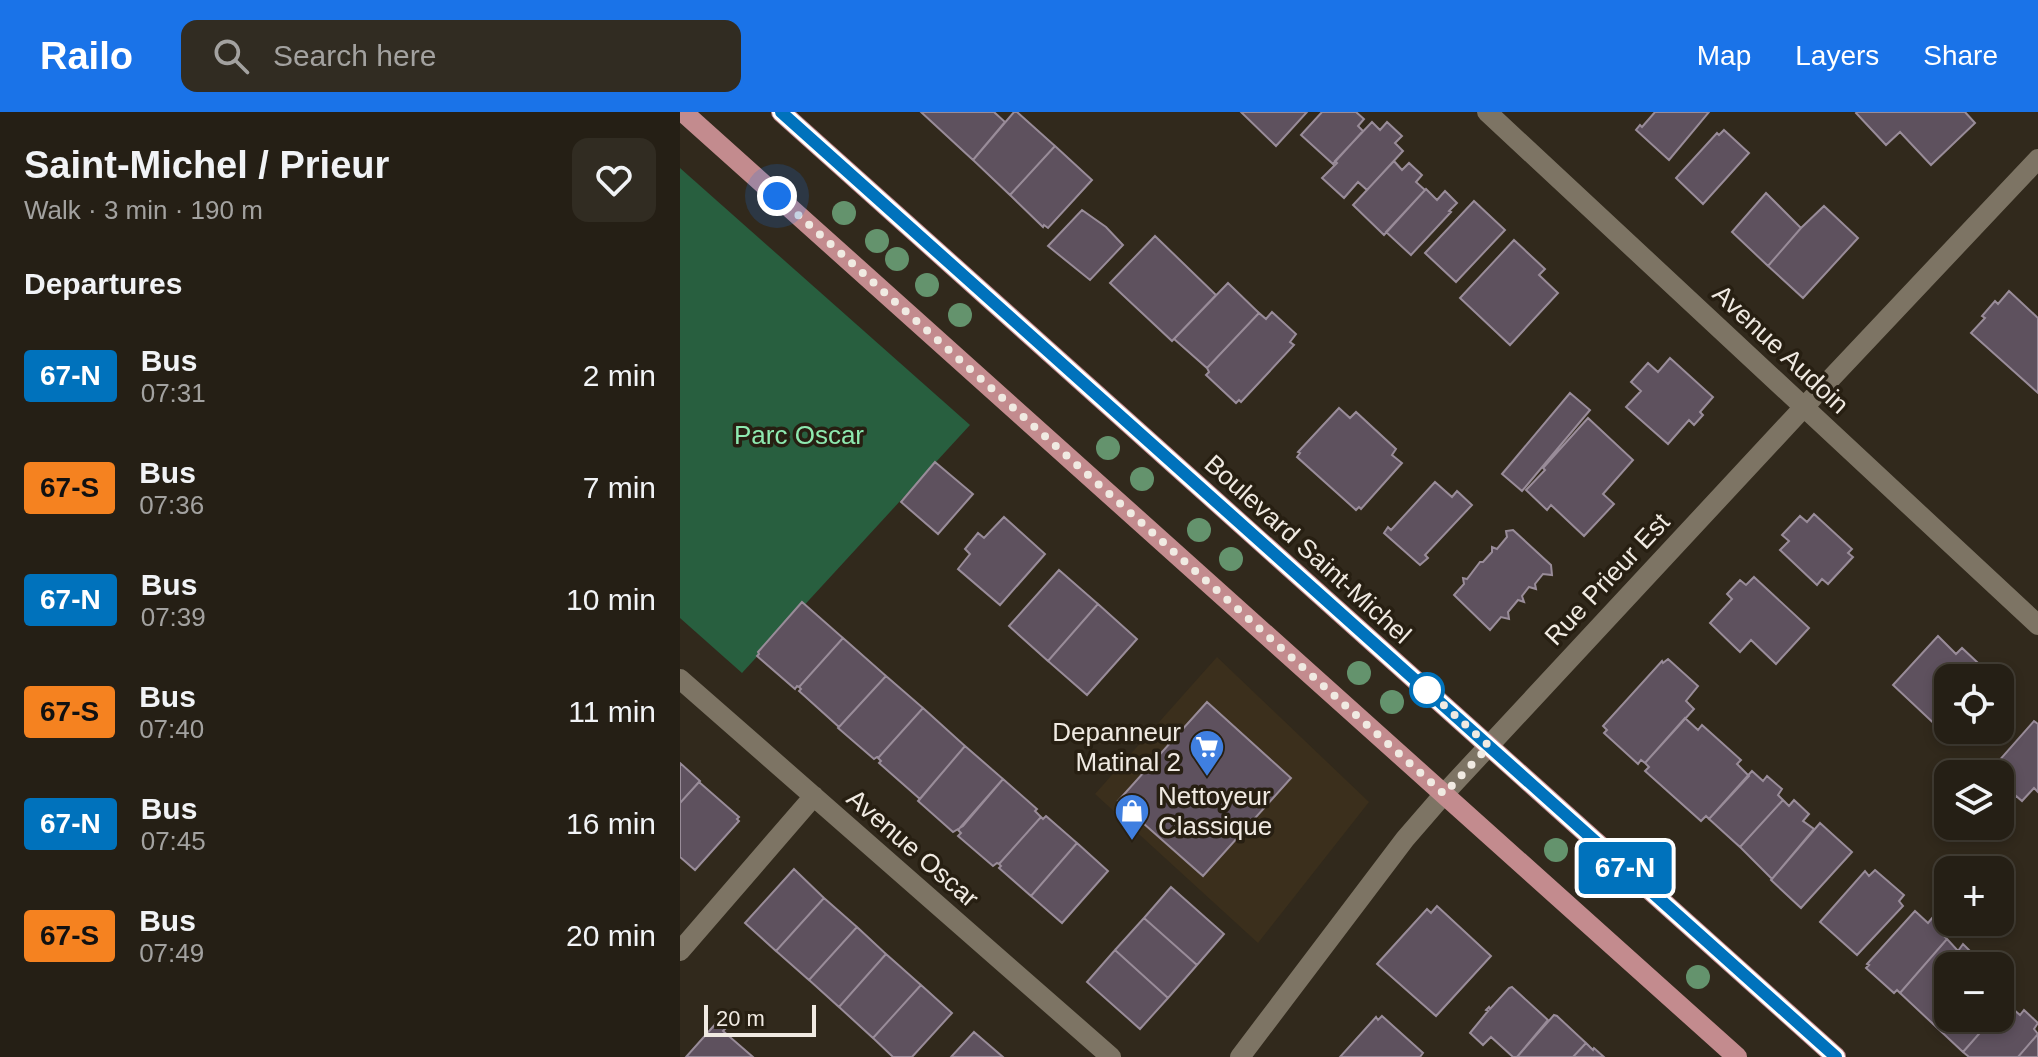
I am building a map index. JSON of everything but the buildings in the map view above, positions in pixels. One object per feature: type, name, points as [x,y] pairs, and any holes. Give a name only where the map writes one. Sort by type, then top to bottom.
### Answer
[{"type":"main road","points":[[683,112],[1737,1057]]},
{"type":"main road","name":"Boulevard Saint-Michel","points":[[781,112],[1836,1057]]},
{"type":"street","name":"Avenue Audoin","points":[[1487,112],[2038,625]]},
{"type":"street","name":"Rue Prieur Est","points":[[1240,1057],[1405,839],[1444,794],[2038,159]]},
{"type":"street","name":"Avenue Oscar","points":[[680,679],[1111,1057]]},
{"type":"street","points":[[680,951],[814,796]]},
{"type":"shaded area","points":[[1217,657],[1369,802],[1258,943],[1095,794]]},
{"type":"green space","name":"Parc Oscar","points":[[680,168],[970,425],[742,673],[680,618]]},
{"type":"bus line","name":"67-N","points":[[781,112],[1836,1057]]},
{"type":"place","name":"Depanneur Matinal 2","points":[[1207,778]]},
{"type":"place","name":"Nettoyeur Classique","points":[[1132,842]]},
{"type":"route","points":[[777,196],[1444,794],[1489,746],[1427,690]]}]
